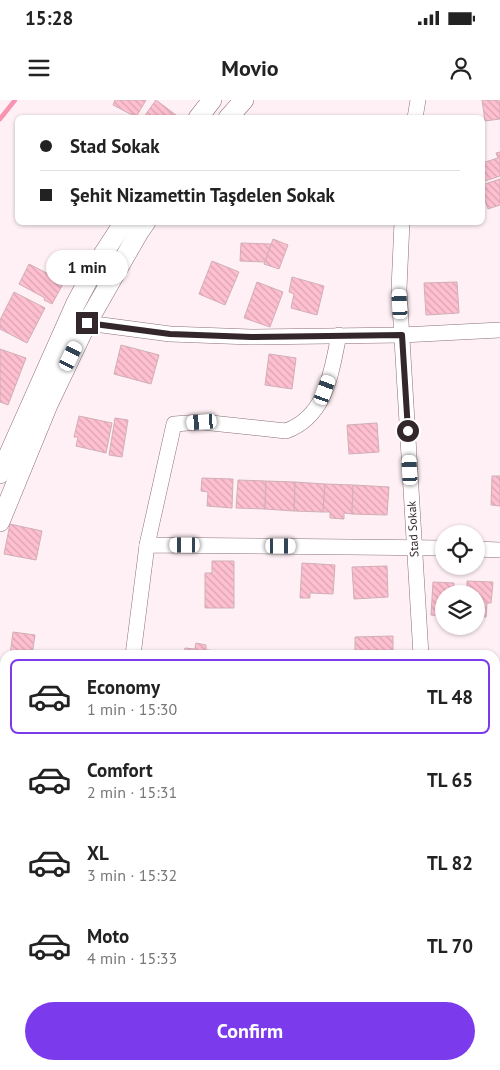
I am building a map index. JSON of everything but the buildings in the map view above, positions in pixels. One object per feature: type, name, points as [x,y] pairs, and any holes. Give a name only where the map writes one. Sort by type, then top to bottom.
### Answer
[{"type":"main road","points":[[200,115],[212,100]]},
{"type":"main road","points":[[231,115],[244,100]]},
{"type":"main road","points":[[0,474],[75,305],[96,265],[122,225]]},
{"type":"main road","points":[[0,522],[48,405],[87,323],[144,225]]},
{"type":"street","points":[[416,115],[418,100]]},
{"type":"street","name":"Stad Sokak","points":[[402,225],[399,289],[421,650]]},
{"type":"street","points":[[87,323],[170,334],[251,337],[402,335],[500,330]]},
{"type":"street","points":[[134,650],[147,545],[174,424],[202,422],[286,431],[297,427],[317,410],[331,376],[339,335]]},
{"type":"street","points":[[147,545],[435,548]]},
{"type":"street","points":[[485,549],[500,550]]},
{"type":"waterway","points":[[0,119],[15,100]]},
{"type":"route","points":[[87,323],[170,334],[251,337],[402,335],[408,431]]}]
